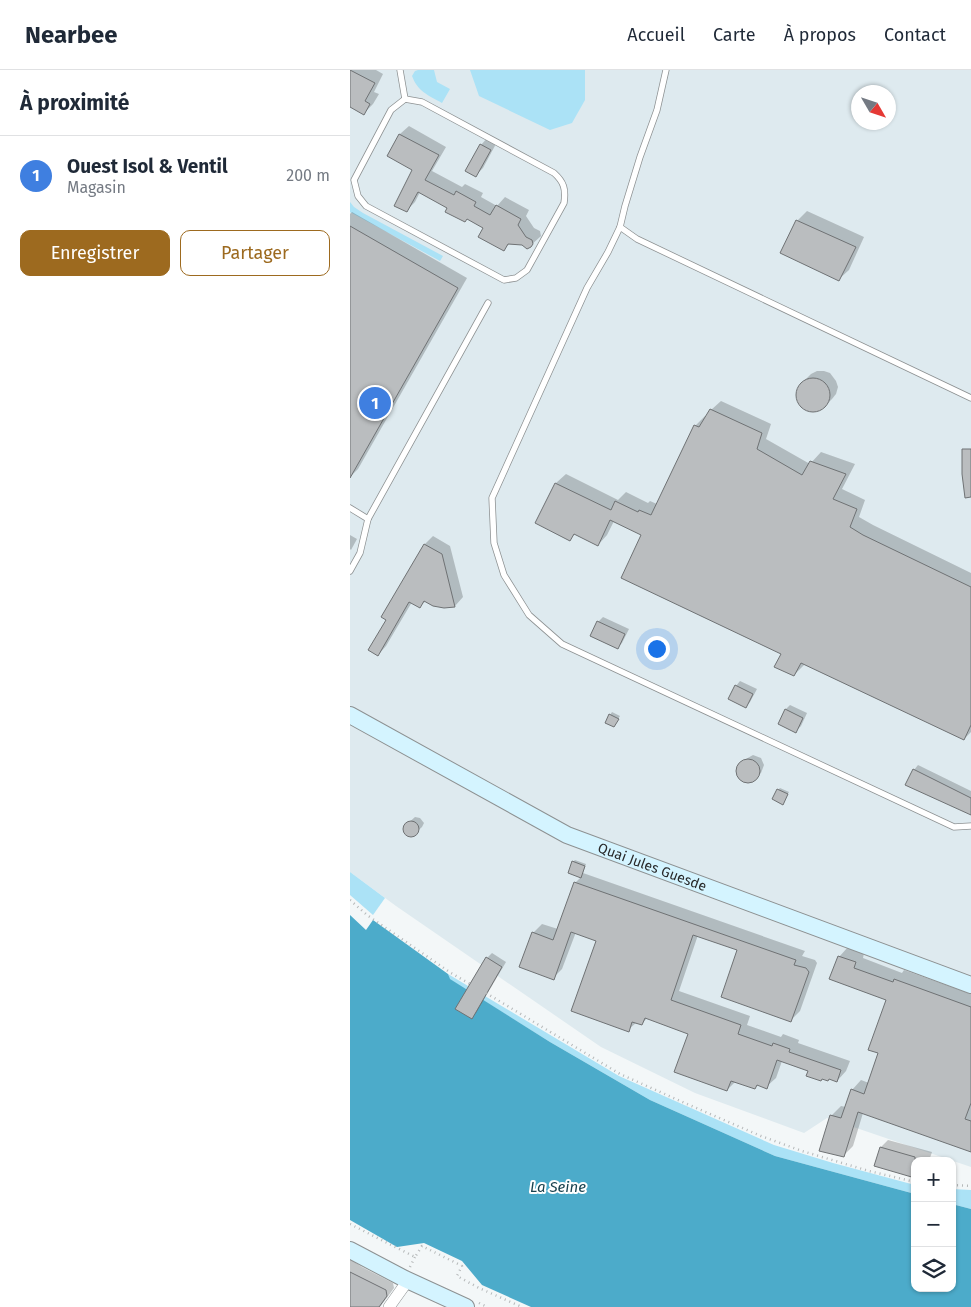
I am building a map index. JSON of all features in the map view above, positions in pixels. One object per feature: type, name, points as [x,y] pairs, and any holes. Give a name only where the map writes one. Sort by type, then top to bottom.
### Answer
[{"type":"main road","name":"Quai Jules Guesde","points":[[350,715],[567,835],[971,985]]},
{"type":"main road","points":[[350,1250],[405,1279],[466,1307]]},
{"type":"main road","points":[[350,1260],[448,1307]]},
{"type":"street","points":[[389,1307],[404,1286]]},
{"type":"lane","points":[[400,70],[405,99]]},
{"type":"lane","points":[[666,70],[657,110],[620,226],[608,252],[587,288],[492,498],[494,543],[504,575],[529,615],[562,644],[954,827],[971,826]]},
{"type":"lane","points":[[405,99],[422,102],[560,178],[564,186],[564,203],[527,270],[516,278],[504,280],[366,206],[358,196],[354,180],[391,110],[405,99]]},
{"type":"lane","points":[[620,226],[637,239],[971,398]]},
{"type":"lane","points":[[350,571],[360,553],[368,519],[488,303]]},
{"type":"lane","points":[[350,508],[368,519]]},
{"type":"path","points":[[350,900],[436,963],[470,984]]},
{"type":"path","points":[[486,993],[620,1074],[728,1122],[811,1154],[911,1181]]},
{"type":"path","points":[[956,1185],[971,1186]]},
{"type":"path","points":[[350,1224],[415,1257]]},
{"type":"path","points":[[409,1270],[422,1246],[462,1266],[457,1276],[522,1307]]},
{"type":"shaded area","points":[[350,70],[971,70],[971,1167],[956,1162],[956,1157],[942,1157],[827,1118],[804,1133],[695,1093],[601,1047],[396,906],[350,872]]},
{"type":"shaded area","points":[[418,70],[434,70],[437,82],[450,89],[442,103],[424,93],[417,86],[412,76]]},
{"type":"shaded area","points":[[470,70],[585,70],[585,100],[572,123],[550,130],[479,96]]},
{"type":"shaded area","points":[[350,202],[363,213],[443,256],[440,261],[350,212]]},
{"type":"shaded area","points":[[350,872],[385,898],[373,915],[350,895]]},
{"type":"shaded area","points":[[448,974],[619,1076],[774,1145],[911,1184],[911,1193],[775,1156],[650,1100],[550,1042],[449,979]]},
{"type":"shaded area","points":[[956,1189],[971,1190],[971,1209],[956,1205]]},
{"type":"water","name":"La Seine","points":[[350,915],[366,930],[373,920],[448,974],[450,979],[550,1042],[650,1100],[775,1156],[911,1193],[911,1292],[956,1292],[956,1205],[971,1209],[971,1307],[531,1307],[482,1285],[462,1261],[424,1243],[397,1247],[350,1220]]},
{"type":"building","points":[[350,70],[375,83],[365,101],[370,104],[364,115],[350,107]]},
{"type":"building","points":[[399,134],[439,155],[425,180],[454,195],[456,191],[476,202],[474,206],[490,215],[496,205],[521,219],[518,225],[526,237],[532,240],[533,244],[531,247],[527,249],[522,245],[508,244],[504,251],[478,237],[483,228],[467,219],[465,222],[445,212],[447,208],[418,192],[407,212],[394,206],[412,170],[387,156]]},
{"type":"building","points":[[480,144],[491,150],[476,177],[465,171]]},
{"type":"building","points":[[796,220],[856,247],[839,281],[780,253]]},
{"type":"building","points":[[350,226],[458,288],[350,478]]},
{"type":"building","points":[[813,378],[820,379],[825,383],[829,388],[829,402],[825,407],[820,411],[813,412],[806,411],[801,407],[797,402],[796,395],[797,388],[801,383],[806,379]]},
{"type":"building","points":[[710,409],[762,433],[757,449],[802,475],[810,461],[846,474],[833,499],[857,509],[850,527],[971,587],[971,725],[964,740],[801,663],[794,676],[774,667],[781,654],[621,578],[641,535],[610,520],[598,546],[574,534],[570,541],[535,523],[555,483],[611,510],[615,501],[638,512],[639,510],[651,515],[694,425],[699,427]]},
{"type":"building","points":[[962,449],[971,449],[971,497],[965,498],[962,474]]},
{"type":"building","points":[[424,544],[442,554],[455,607],[433,606],[424,601],[420,608],[409,602],[378,656],[368,650],[386,620],[381,617]]},
{"type":"building","points":[[597,621],[625,634],[618,649],[590,636]]},
{"type":"building","points":[[735,685],[753,694],[746,708],[728,699]]},
{"type":"building","points":[[785,709],[803,718],[796,733],[778,724]]},
{"type":"building","points":[[609,714],[619,719],[614,727],[605,723]]},
{"type":"building","points":[[748,759],[756,763],[760,771],[756,779],[748,783],[740,779],[736,771],[740,763]]},
{"type":"building","points":[[913,769],[971,798],[971,815],[905,785]]},
{"type":"building","points":[[777,789],[788,794],[783,805],[772,799]]},
{"type":"building","points":[[411,821],[417,823],[419,829],[417,835],[411,837],[405,835],[403,829],[405,823]]},
{"type":"building","points":[[572,861],[585,866],[581,878],[568,873]]},
{"type":"building","points":[[574,882],[796,960],[794,965],[806,968],[809,972],[791,1022],[721,997],[737,950],[693,935],[671,1000],[741,1025],[738,1034],[772,1046],[773,1043],[790,1049],[789,1052],[841,1070],[837,1082],[829,1079],[828,1081],[822,1079],[821,1081],[806,1076],[808,1071],[777,1060],[767,1089],[757,1085],[755,1089],[731,1081],[727,1091],[674,1072],[688,1034],[645,1018],[642,1025],[632,1022],[629,1032],[571,1011],[596,941],[571,932],[554,980],[519,967],[532,932],[553,940]]},
{"type":"building","points":[[838,956],[856,962],[854,968],[893,982],[894,979],[971,1007],[971,1103],[965,1119],[971,1121],[971,1152],[858,1112],[844,1157],[819,1151],[830,1115],[841,1118],[851,1089],[864,1094],[878,1053],[868,1050],[886,1000],[829,979]]},
{"type":"building","points":[[486,957],[502,967],[472,1019],[455,1009]]},
{"type":"building","points":[[880,1147],[915,1157],[911,1157],[911,1177],[874,1166]]},
{"type":"building","points":[[350,1272],[386,1290],[387,1296],[379,1307],[350,1307]]},
{"type":"place","name":"Ouest Isol & Ventil","points":[[375,403]]}]
